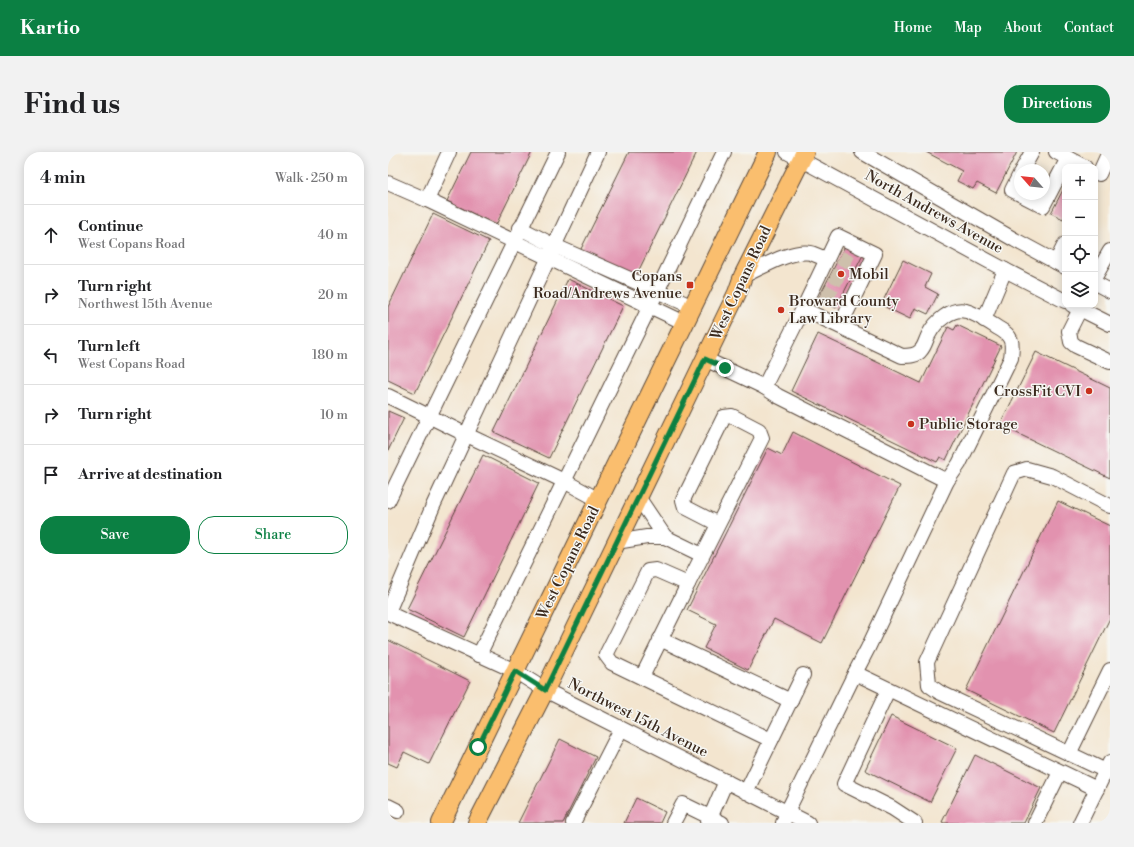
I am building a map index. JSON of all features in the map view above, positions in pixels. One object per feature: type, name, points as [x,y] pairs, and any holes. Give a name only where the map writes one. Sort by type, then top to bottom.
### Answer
[{"type":"main road","name":"West Copans Road","points":[[441,823],[768,152]]},
{"type":"main road","name":"West Copans Road","points":[[477,823],[545,690],[737,293],[743,276],[798,154]]},
{"type":"street","points":[[427,200],[449,152]]},
{"type":"street","points":[[388,501],[558,152]]},
{"type":"street","points":[[388,612],[433,506],[598,152]]},
{"type":"street","points":[[479,655],[724,152]]},
{"type":"street","name":"North Andrews Avenue","points":[[862,152],[1061,265]]},
{"type":"street","points":[[1025,164],[1032,152]]},
{"type":"street","points":[[1098,172],[1109,152]]},
{"type":"street","name":"North Andrews Avenue","points":[[798,154],[1005,270],[1062,299]]},
{"type":"street","points":[[1050,187],[1062,155],[1079,164]]},
{"type":"street","points":[[388,183],[427,200],[513,242],[552,253],[657,292],[689,315]]},
{"type":"street","points":[[1031,200],[1043,206],[1045,200]]},
{"type":"street","points":[[520,228],[552,253],[650,306],[689,315]]},
{"type":"street","points":[[764,387],[803,308],[818,288],[830,262],[838,236],[875,254],[862,269],[845,303],[840,326]]},
{"type":"street","points":[[1098,272],[1110,251]]},
{"type":"street","points":[[743,276],[787,256],[799,253],[811,254],[830,262]]},
{"type":"street","points":[[984,320],[1005,270]]},
{"type":"street","points":[[1098,284],[1110,290]]},
{"type":"street","points":[[785,818],[947,481],[959,464],[1010,358],[1013,344],[1006,332],[966,311],[957,311],[948,314],[938,322],[930,332],[921,351],[912,356],[902,356],[803,308]]},
{"type":"street","points":[[1076,308],[1069,331],[1071,342],[1076,346],[1110,362]]},
{"type":"street","points":[[1078,308],[1110,324]]},
{"type":"street","points":[[705,359],[764,387],[778,396],[947,481]]},
{"type":"street","points":[[388,396],[564,481],[599,500]]},
{"type":"street","points":[[642,677],[762,438],[760,430],[732,416],[724,417],[683,500],[685,507],[718,524]]},
{"type":"street","points":[[1080,823],[1108,766],[1069,754],[939,692],[929,684],[927,662],[1014,473],[1027,469],[1052,476],[1110,506]]},
{"type":"street","points":[[638,497],[665,537]]},
{"type":"street","points":[[616,542],[647,537],[665,537],[702,555]]},
{"type":"street","points":[[688,584],[656,570],[648,571],[606,655],[612,663],[771,740]]},
{"type":"street","name":"Northwest 15th Avenue","points":[[388,612],[515,671],[545,690],[746,792],[785,818],[808,823]]},
{"type":"street","points":[[660,639],[791,701]]},
{"type":"street","points":[[1069,754],[1110,670]]},
{"type":"street","points":[[855,673],[1097,789]]},
{"type":"street","points":[[746,792],[803,675]]},
{"type":"street","points":[[888,690],[844,784],[892,808],[915,823]]},
{"type":"street","points":[[573,823],[621,728]]},
{"type":"street","points":[[1035,823],[1060,772]]},
{"type":"street","points":[[674,823],[683,804],[713,821],[726,782]]},
{"type":"building","points":[[471,152],[532,152],[496,225],[447,201]]},
{"type":"building","points":[[629,152],[697,152],[635,278],[580,251]]},
{"type":"building","points":[[926,152],[1017,152],[996,193],[977,183],[973,189],[957,181],[962,171]]},
{"type":"building","points":[[1062,192],[1062,218],[1051,213]]},
{"type":"building","points":[[433,214],[489,241],[415,393],[388,380],[388,307]]},
{"type":"building","points":[[846,244],[864,253],[836,308],[818,299]]},
{"type":"building","points":[[903,260],[931,274],[925,287],[938,294],[928,314],[915,308],[910,319],[881,305]]},
{"type":"building","points":[[568,279],[623,306],[549,458],[494,432]]},
{"type":"building","name":"Public Storage","points":[[957,325],[1001,346],[946,460],[940,457],[937,462],[791,391],[818,334],[921,383],[948,327],[954,330]]},
{"type":"building","points":[[1036,352],[1110,388],[1110,478],[1000,425]]},
{"type":"building","points":[[388,411],[404,418],[388,451]]},
{"type":"building","points":[[793,432],[900,486],[822,643],[774,619],[748,670],[704,648],[716,624],[687,610],[768,448],[782,455]]},
{"type":"building","points":[[483,455],[539,483],[464,637],[407,609]]},
{"type":"building","points":[[1058,501],[1110,526],[1110,618],[1054,733],[966,690]]},
{"type":"building","points":[[388,640],[470,681],[429,764],[404,752],[397,767],[388,763]]},
{"type":"building","points":[[891,716],[957,748],[930,802],[865,770]]},
{"type":"building","points":[[560,739],[596,757],[563,823],[518,823]]},
{"type":"building","points":[[975,755],[1041,788],[1024,823],[942,822]]},
{"type":"building","points":[[636,798],[665,812],[660,823],[624,823]]},
{"type":"tunnel","points":[[839,257],[857,266]]},
{"type":"tunnel","points":[[831,274],[849,283]]},
{"type":"tunnel","points":[[823,290],[840,300]]},
{"type":"place","name":"Mobil","points":[[841,274]]},
{"type":"place","name":"Copans Road/Andrews Avenue","points":[[690,285]]},
{"type":"place","name":"Broward County Law Library","points":[[781,310]]},
{"type":"place","name":"CrossFit CVI","points":[[1089,391]]},
{"type":"place","name":"Public Storage","points":[[911,424]]},
{"type":"route","points":[[478,747],[515,671],[545,690],[705,359],[725,368]]}]
